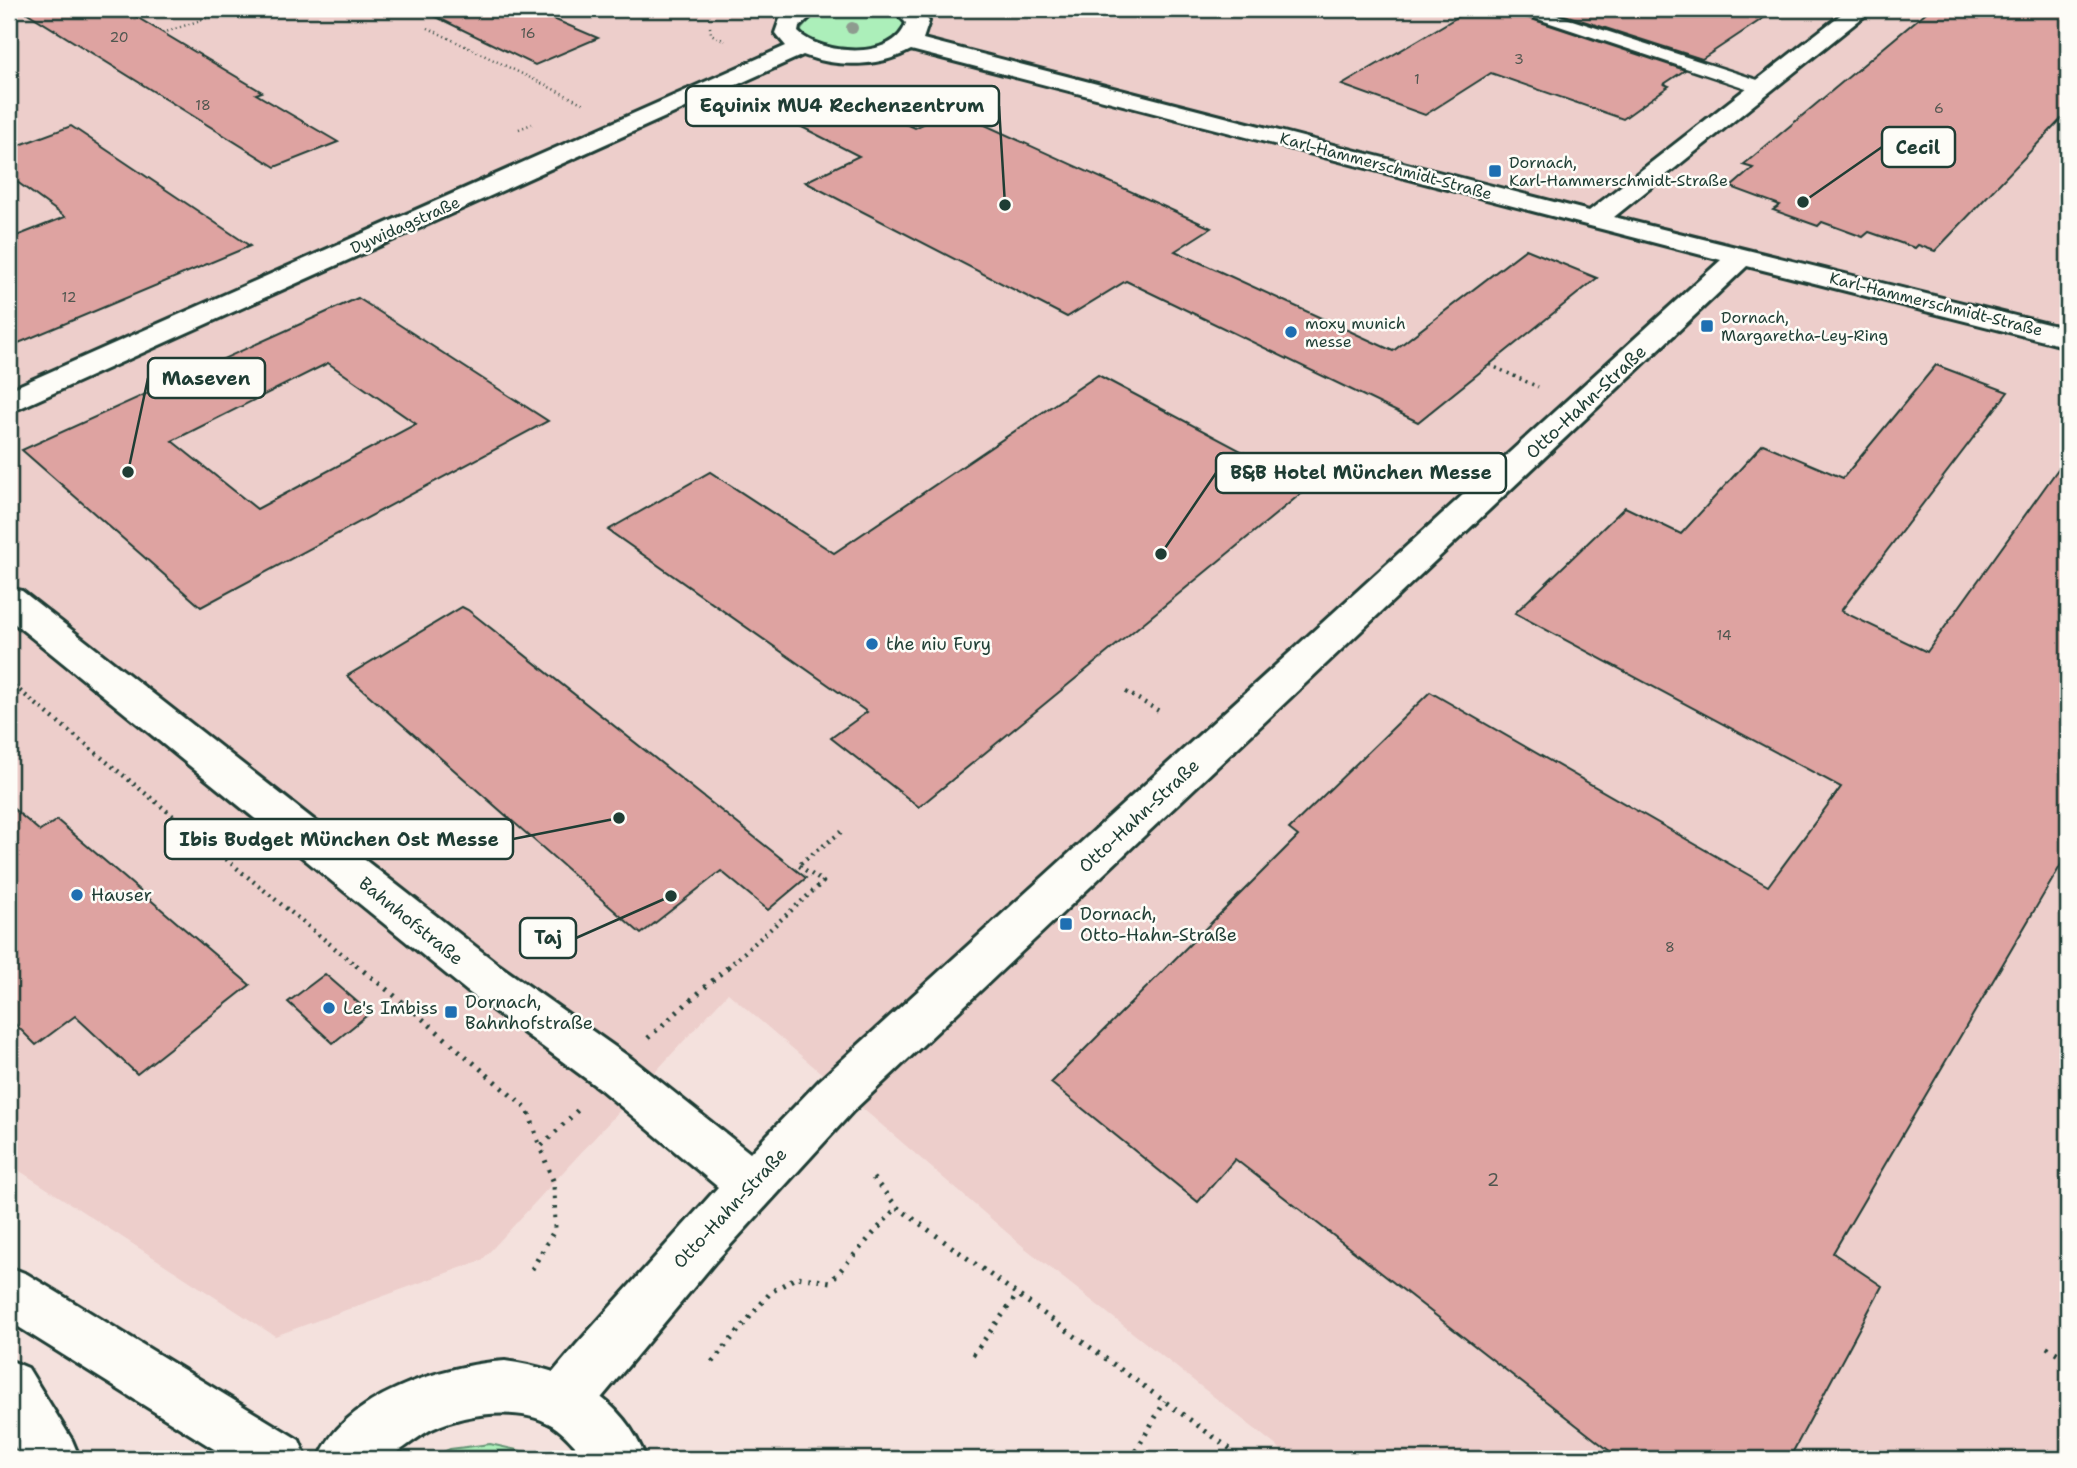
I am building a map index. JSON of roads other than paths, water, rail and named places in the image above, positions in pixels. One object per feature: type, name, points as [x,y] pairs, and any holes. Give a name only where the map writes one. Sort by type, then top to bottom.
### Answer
[{"type":"street","points":[[808,9],[788,24],[786,33],[791,41],[801,48],[830,56],[865,56],[882,53],[908,42],[915,35],[918,21],[904,9]]},
{"type":"street","points":[[1594,220],[1862,9]]},
{"type":"street","name":"Karl-Hammerschmidt-Straße","points":[[908,42],[1594,220],[2068,338]]},
{"type":"street","name":"Dywidagstraße","points":[[9,401],[801,48]]},
{"type":"street","name":"Otto-Hahn-Straße","points":[[563,1402],[631,1318],[751,1184],[836,1096],[1742,256]]},
{"type":"street","name":"Bahnhofstraße","points":[[9,600],[483,978],[616,1073],[751,1184]]},
{"type":"street","points":[[9,1292],[280,1459]]},
{"type":"street","points":[[9,1387],[53,1459]]},
{"type":"street","points":[[346,1459],[397,1417],[440,1397],[483,1388],[526,1390],[563,1402],[596,1427],[619,1459]]},
{"type":"lane","points":[[1523,9],[1761,87]]},
{"type":"place","name":"Dornach, Karl-Hammerschmidt-Straße","points":[[1495,171]]},
{"type":"place","name":"Cecil","points":[[1803,202]]},
{"type":"place","name":"Equinix MU4 Rechenzentrum","points":[[1005,205]]},
{"type":"place","name":"Dornach, Margaretha-Ley-Ring","points":[[1707,326]]},
{"type":"place","name":"moxy munich messe","points":[[1291,332]]},
{"type":"place","name":"Maseven","points":[[128,472]]},
{"type":"place","name":"B&B Hotel München Messe","points":[[1161,554]]},
{"type":"place","name":"the niu Fury","points":[[872,644]]},
{"type":"place","name":"Ibis Budget München Ost Messe","points":[[619,818]]},
{"type":"place","name":"Hauser","points":[[77,895]]},
{"type":"place","name":"Taj","points":[[671,896]]},
{"type":"place","name":"Dornach, Otto-Hahn-Straße","points":[[1066,924]]},
{"type":"place","name":"Le's Imbiss","points":[[329,1008]]},
{"type":"place","name":"Dornach, Bahnhofstraße","points":[[451,1012]]}]
